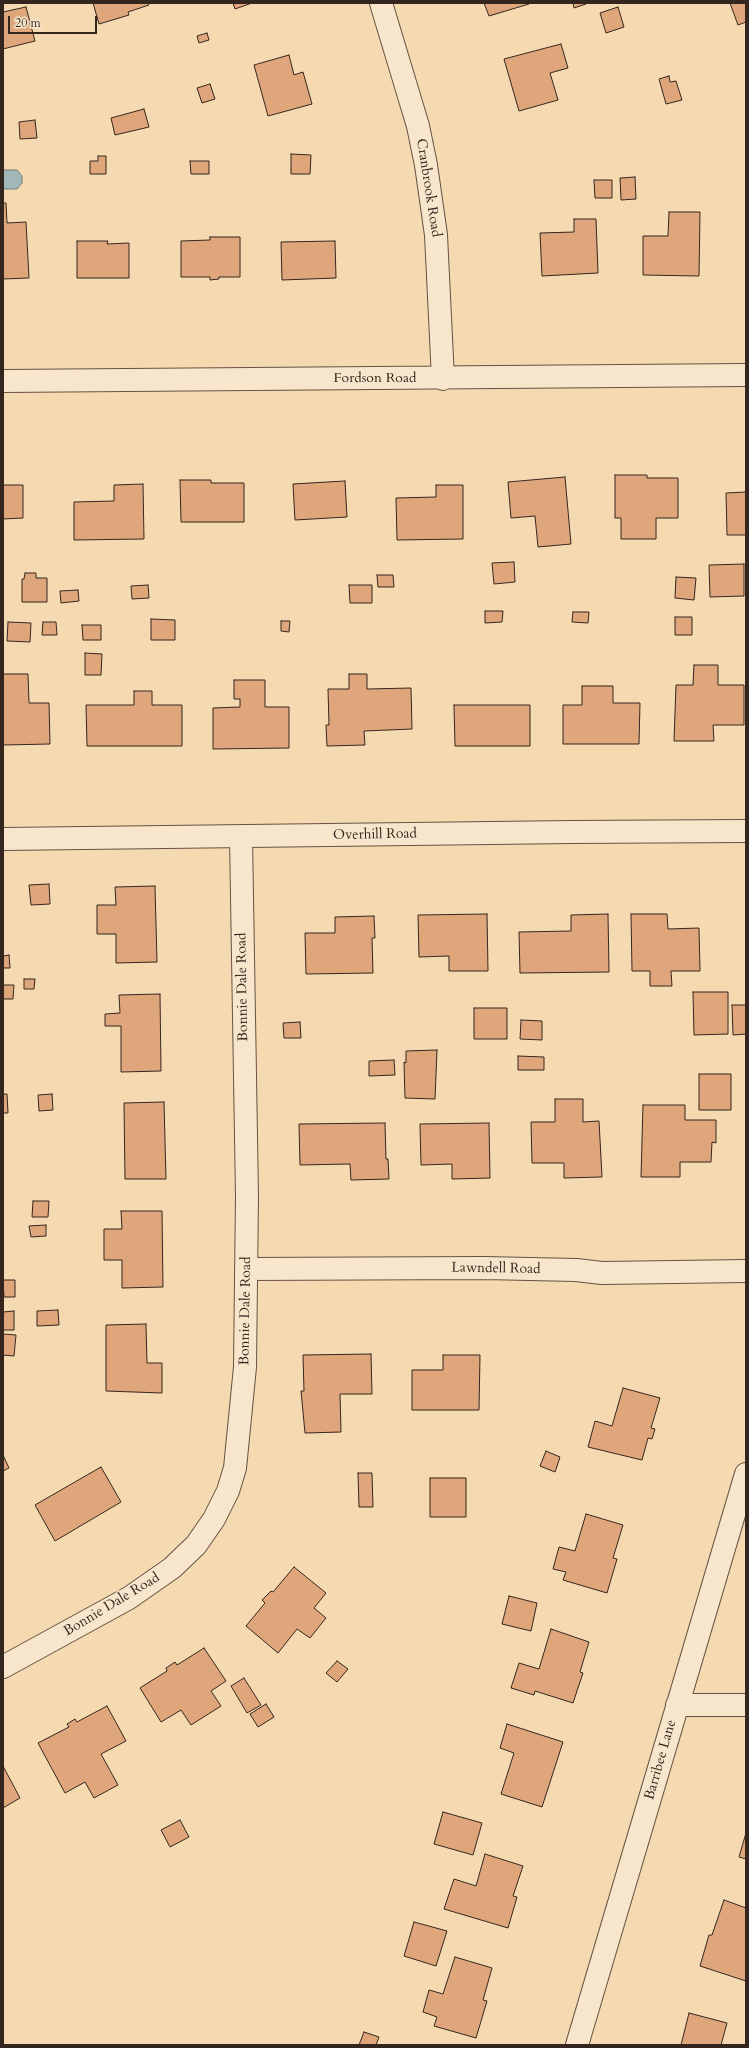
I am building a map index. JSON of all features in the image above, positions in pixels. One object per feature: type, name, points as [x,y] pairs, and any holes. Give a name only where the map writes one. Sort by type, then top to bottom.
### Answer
[{"type":"street","name":"Cranbrook Road","points":[[381,3],[418,126],[426,165],[436,234],[443,379]]},
{"type":"street","name":"Fordson Road","points":[[3,382],[746,375]]},
{"type":"street","name":"Overhill Road","points":[[3,839],[572,832],[746,832]]},
{"type":"street","name":"Bonnie Dale Road","points":[[3,1667],[129,1598],[172,1568],[196,1544],[214,1520],[228,1491],[235,1468],[245,1367],[247,1196],[241,837]]},
{"type":"street","name":"Lawndell Road","points":[[246,1269],[484,1268],[576,1270],[602,1273],[746,1271]]},
{"type":"street","name":"Barribee Lane","points":[[577,2045],[746,1474]]},
{"type":"street","points":[[678,1705],[746,1705]]},
{"type":"shaded area","points":[[3,170],[17,170],[22,176],[22,183],[17,189],[3,189]]},
{"type":"building","points":[[93,3],[148,3],[149,5],[128,12],[129,15],[99,24]]},
{"type":"building","points":[[233,3],[252,3],[235,9]]},
{"type":"building","points":[[484,3],[529,3],[529,4],[489,16]]},
{"type":"building","points":[[573,3],[586,3],[586,4],[574,8]]},
{"type":"building","points":[[730,3],[746,3],[746,22],[738,25]]},
{"type":"building","points":[[26,7],[35,41],[3,49],[3,12]]},
{"type":"building","points":[[618,7],[624,27],[606,33],[600,13]]},
{"type":"building","points":[[207,33],[209,40],[199,43],[197,36]]},
{"type":"building","points":[[561,44],[568,68],[550,73],[558,100],[519,111],[504,59]]},
{"type":"building","points":[[289,55],[294,75],[303,72],[312,104],[268,116],[254,65]]},
{"type":"building","points":[[669,76],[670,82],[676,81],[682,100],[666,104],[659,79]]},
{"type":"building","points":[[210,84],[215,99],[202,103],[197,88]]},
{"type":"building","points":[[144,109],[149,127],[115,135],[111,118]]},
{"type":"building","points":[[35,120],[37,138],[20,139],[19,122]]},
{"type":"building","points":[[291,154],[311,155],[310,174],[291,174]]},
{"type":"building","points":[[98,156],[106,156],[106,174],[90,174],[90,161],[98,161]]},
{"type":"building","points":[[190,161],[209,161],[209,174],[191,174]]},
{"type":"building","points":[[635,177],[636,199],[621,200],[620,178]]},
{"type":"building","points":[[594,180],[612,180],[612,198],[595,198]]},
{"type":"building","points":[[3,203],[6,203],[7,223],[26,222],[29,278],[3,279]]},
{"type":"building","points":[[669,212],[700,212],[699,276],[643,275],[643,236],[668,236]]},
{"type":"building","points":[[574,219],[596,219],[598,273],[542,276],[540,233],[574,232]]},
{"type":"building","points":[[210,237],[240,237],[240,277],[219,277],[219,279],[210,280],[210,277],[181,277],[181,241],[210,240]]},
{"type":"building","points":[[77,241],[108,241],[107,244],[129,243],[129,278],[77,278]]},
{"type":"building","points":[[335,241],[336,278],[282,280],[281,242]]},
{"type":"building","points":[[615,475],[647,475],[647,478],[678,478],[678,518],[656,518],[656,539],[621,539],[621,518],[615,518]]},
{"type":"building","points":[[565,477],[571,544],[538,547],[535,516],[511,518],[508,482]]},
{"type":"building","points":[[180,480],[211,480],[211,483],[244,483],[244,522],[181,522]]},
{"type":"building","points":[[345,481],[347,517],[295,520],[293,484]]},
{"type":"building","points":[[143,484],[144,539],[74,540],[74,502],[114,501],[114,485]]},
{"type":"building","points":[[3,485],[23,485],[23,518],[3,519]]},
{"type":"building","points":[[436,485],[463,485],[463,539],[397,540],[396,498],[436,497]]},
{"type":"building","points":[[746,492],[746,535],[727,535],[726,493]]},
{"type":"building","points":[[514,562],[515,582],[494,584],[492,563]]},
{"type":"building","points":[[744,564],[744,596],[710,597],[709,565]]},
{"type":"building","points":[[25,573],[36,573],[36,578],[47,578],[47,602],[22,602],[22,579],[24,579]]},
{"type":"building","points":[[377,575],[393,575],[394,587],[378,587]]},
{"type":"building","points":[[676,577],[696,578],[694,600],[675,598]]},
{"type":"building","points":[[148,585],[149,598],[132,599],[131,586]]},
{"type":"building","points":[[349,585],[372,585],[372,603],[350,603]]},
{"type":"building","points":[[78,590],[79,601],[61,603],[60,591]]},
{"type":"building","points":[[485,611],[503,611],[502,622],[485,623]]},
{"type":"building","points":[[573,612],[589,612],[588,623],[572,622]]},
{"type":"building","points":[[675,617],[692,617],[692,635],[675,635]]},
{"type":"building","points":[[151,619],[175,620],[175,640],[151,640]]},
{"type":"building","points":[[281,621],[290,621],[289,632],[281,631]]},
{"type":"building","points":[[8,622],[31,623],[30,642],[7,641]]},
{"type":"building","points":[[43,622],[56,622],[57,635],[42,635]]},
{"type":"building","points":[[82,625],[101,625],[101,640],[83,640]]},
{"type":"building","points":[[85,653],[102,654],[101,675],[85,675]]},
{"type":"building","points":[[694,665],[718,665],[718,685],[744,685],[744,725],[713,725],[714,741],[674,741],[676,685],[693,685]]},
{"type":"building","points":[[3,674],[28,674],[29,703],[49,703],[50,744],[3,745]]},
{"type":"building","points":[[349,674],[367,674],[367,689],[411,688],[412,729],[364,731],[365,745],[327,746],[326,725],[329,725],[328,689],[349,689]]},
{"type":"building","points":[[234,680],[265,680],[265,707],[289,707],[289,748],[213,749],[213,708],[240,707],[240,699],[234,699]]},
{"type":"building","points":[[582,686],[613,686],[613,703],[640,703],[639,744],[563,744],[563,705],[582,705]]},
{"type":"building","points":[[134,691],[152,691],[152,705],[182,705],[182,746],[87,746],[86,705],[134,705]]},
{"type":"building","points":[[454,705],[530,705],[530,746],[455,746]]},
{"type":"building","points":[[49,884],[50,904],[31,905],[29,885]]},
{"type":"building","points":[[155,886],[157,962],[116,963],[116,934],[97,934],[97,905],[116,905],[115,887]]},
{"type":"building","points":[[487,914],[488,971],[449,971],[449,956],[419,957],[418,915]]},
{"type":"building","points":[[608,914],[609,972],[520,973],[519,932],[571,931],[571,915]]},
{"type":"building","points":[[631,914],[667,914],[668,929],[699,928],[700,971],[671,971],[672,986],[650,986],[650,971],[632,971]]},
{"type":"building","points":[[374,916],[375,938],[372,938],[373,973],[306,974],[305,933],[335,933],[335,917]]},
{"type":"building","points":[[9,955],[10,968],[3,968],[3,956]]},
{"type":"building","points":[[24,979],[35,979],[34,989],[24,989]]},
{"type":"building","points":[[3,985],[14,985],[13,999],[3,999]]},
{"type":"building","points":[[693,992],[728,992],[728,1034],[694,1035]]},
{"type":"building","points":[[160,994],[161,1071],[121,1072],[121,1026],[105,1026],[105,1014],[120,1013],[119,995]]},
{"type":"building","points":[[732,1005],[746,1005],[746,1034],[733,1035]]},
{"type":"building","points":[[474,1008],[507,1008],[507,1039],[474,1039]]},
{"type":"building","points":[[521,1020],[542,1021],[542,1040],[520,1039]]},
{"type":"building","points":[[300,1022],[301,1038],[284,1038],[283,1023]]},
{"type":"building","points":[[437,1050],[435,1099],[405,1098],[404,1062],[406,1063],[406,1051]]},
{"type":"building","points":[[518,1056],[544,1057],[544,1070],[518,1070]]},
{"type":"building","points":[[394,1060],[395,1075],[369,1076],[369,1061]]},
{"type":"building","points":[[699,1074],[731,1074],[731,1110],[699,1110]]},
{"type":"building","points":[[3,1094],[7,1094],[8,1113],[3,1113]]},
{"type":"building","points":[[52,1094],[53,1110],[39,1111],[38,1095]]},
{"type":"building","points":[[555,1099],[583,1099],[583,1122],[599,1121],[602,1177],[564,1178],[564,1163],[532,1163],[531,1122],[555,1122]]},
{"type":"building","points":[[164,1102],[166,1179],[125,1179],[124,1103]]},
{"type":"building","points":[[643,1105],[685,1105],[685,1120],[716,1120],[716,1143],[712,1142],[711,1162],[680,1162],[680,1177],[641,1177]]},
{"type":"building","points":[[385,1123],[386,1159],[388,1159],[389,1179],[351,1180],[350,1164],[300,1165],[299,1124]]},
{"type":"building","points":[[489,1123],[490,1178],[452,1179],[452,1164],[421,1165],[420,1124]]},
{"type":"building","points":[[33,1201],[49,1201],[48,1217],[32,1217]]},
{"type":"building","points":[[121,1211],[162,1211],[163,1287],[122,1288],[122,1260],[104,1260],[104,1229],[122,1229]]},
{"type":"building","points":[[46,1225],[46,1236],[31,1237],[29,1226]]},
{"type":"building","points":[[3,1280],[15,1280],[15,1297],[4,1297]]},
{"type":"building","points":[[58,1310],[59,1325],[37,1326],[37,1311]]},
{"type":"building","points":[[14,1311],[14,1330],[3,1330],[3,1312]]},
{"type":"building","points":[[146,1324],[147,1363],[162,1363],[162,1393],[106,1391],[106,1325]]},
{"type":"building","points":[[3,1334],[16,1335],[14,1356],[3,1355]]},
{"type":"building","points":[[371,1354],[372,1394],[340,1394],[341,1432],[305,1433],[301,1391],[304,1391],[303,1355]]},
{"type":"building","points":[[443,1355],[480,1355],[479,1410],[412,1410],[412,1370],[443,1370]]},
{"type":"building","points":[[623,1388],[660,1398],[651,1428],[655,1429],[652,1439],[648,1438],[642,1460],[588,1447],[595,1421],[612,1426]]},
{"type":"building","points":[[546,1451],[560,1457],[555,1472],[540,1466]]},
{"type":"building","points":[[3,1455],[9,1468],[3,1471]]},
{"type":"building","points":[[101,1467],[121,1502],[55,1541],[35,1505]]},
{"type":"building","points":[[358,1473],[372,1473],[373,1507],[359,1507]]},
{"type":"building","points":[[430,1478],[466,1478],[466,1517],[430,1517]]},
{"type":"building","points":[[586,1514],[623,1525],[613,1558],[617,1559],[607,1593],[563,1580],[566,1572],[553,1569],[559,1547],[575,1551]]},
{"type":"building","points":[[294,1567],[326,1593],[314,1608],[326,1618],[310,1638],[297,1629],[278,1653],[246,1626],[265,1603],[262,1600],[271,1591],[273,1592]]},
{"type":"building","points":[[509,1596],[537,1603],[531,1631],[502,1624]]},
{"type":"building","points":[[551,1629],[589,1642],[580,1672],[583,1673],[573,1703],[535,1691],[534,1695],[511,1688],[519,1663],[539,1669]]},
{"type":"building","points":[[204,1648],[226,1681],[211,1691],[221,1706],[191,1725],[181,1710],[161,1722],[140,1688],[167,1671],[166,1668],[175,1662],[177,1665]]},
{"type":"building","points":[[337,1661],[348,1669],[337,1682],[326,1673]]},
{"type":"building","points":[[244,1678],[261,1705],[247,1713],[231,1686]]},
{"type":"building","points":[[266,1704],[274,1717],[258,1727],[250,1714]]},
{"type":"building","points":[[107,1706],[126,1741],[101,1754],[118,1785],[94,1798],[85,1782],[65,1793],[38,1743],[69,1727],[67,1724],[75,1719],[77,1722]]},
{"type":"building","points":[[507,1724],[563,1742],[542,1807],[501,1794],[514,1753],[500,1748]]},
{"type":"building","points":[[3,1766],[20,1798],[3,1808]]},
{"type":"building","points":[[443,1812],[482,1823],[473,1855],[434,1844]]},
{"type":"building","points":[[180,1820],[189,1837],[170,1847],[161,1830]]},
{"type":"building","points":[[746,1833],[746,1859],[739,1857]]},
{"type":"building","points":[[485,1854],[523,1866],[513,1896],[517,1897],[508,1928],[444,1909],[454,1879],[476,1886]]},
{"type":"building","points":[[724,1900],[746,1908],[746,1981],[700,1966],[709,1935],[712,1935]]},
{"type":"building","points":[[414,1922],[447,1931],[436,1966],[404,1956]]},
{"type":"building","points":[[455,1957],[492,1968],[483,2000],[487,2001],[476,2038],[434,2026],[437,2017],[423,2012],[429,1990],[443,1994]]},
{"type":"building","points":[[689,2013],[727,2023],[721,2045],[681,2045]]},
{"type":"building","points":[[364,2032],[379,2037],[376,2045],[359,2045]]}]
